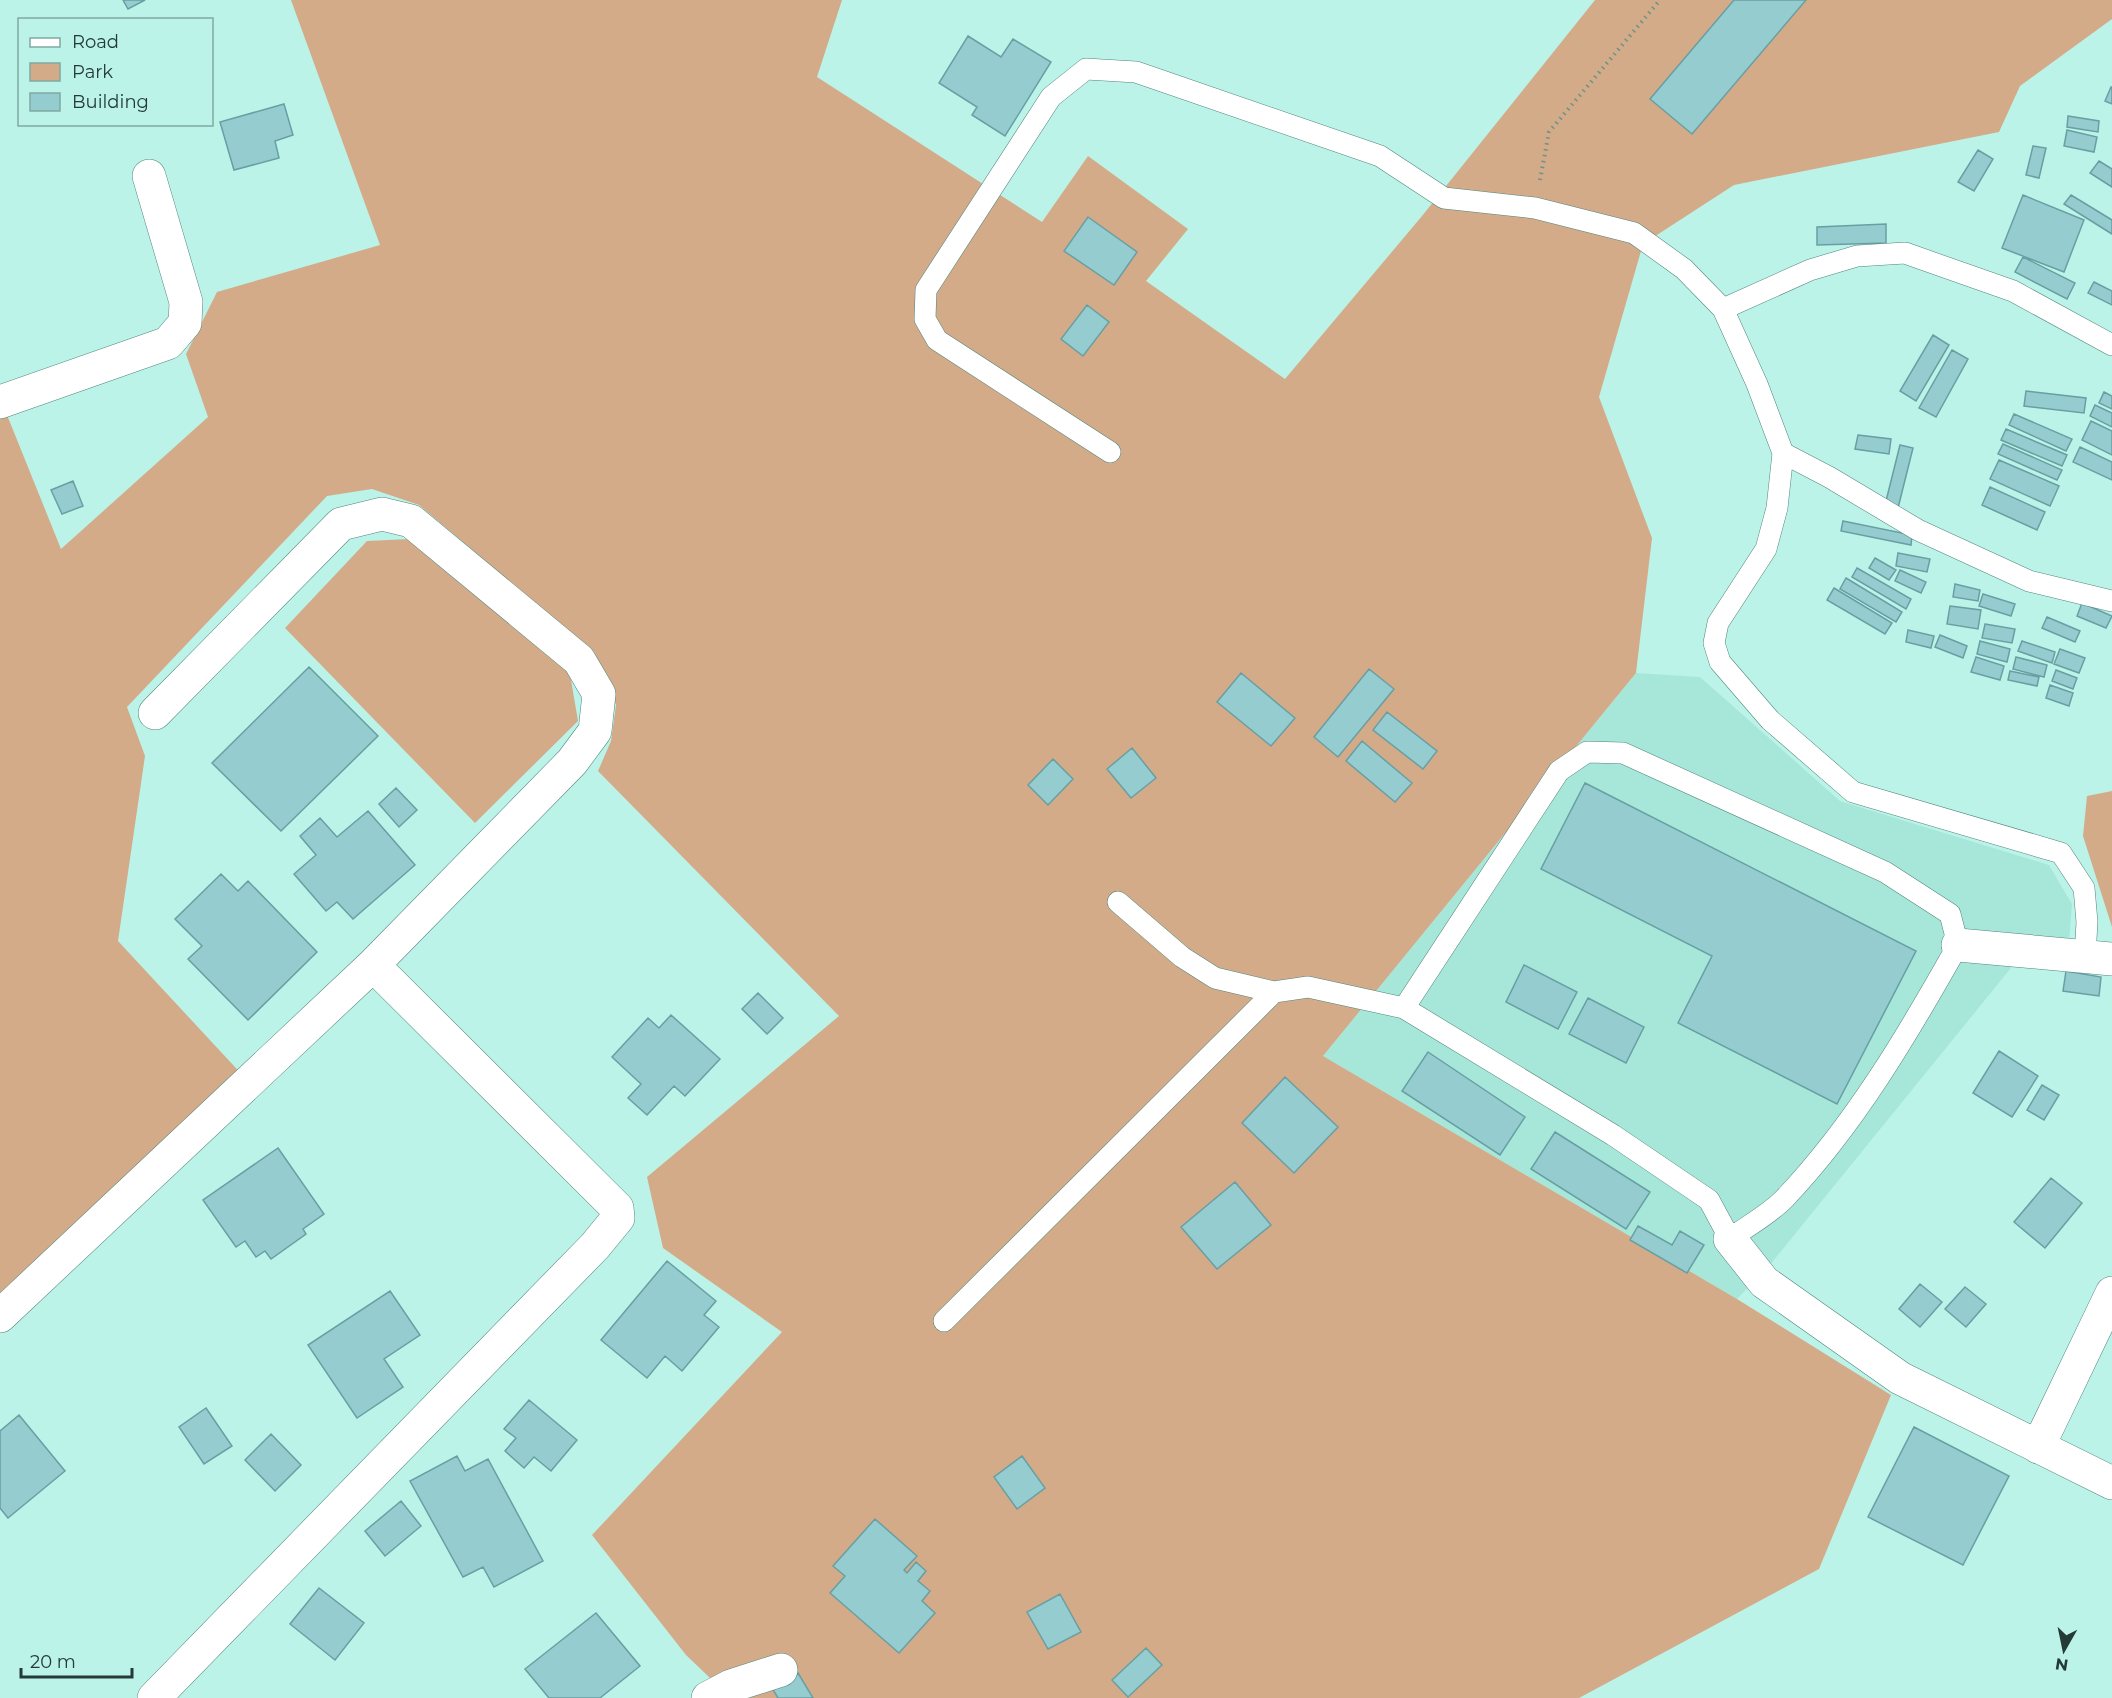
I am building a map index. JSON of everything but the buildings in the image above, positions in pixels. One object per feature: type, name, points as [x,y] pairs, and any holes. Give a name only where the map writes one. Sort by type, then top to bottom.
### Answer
[{"type":"street","points":[[0,402],[168,343],[185,323],[186,302],[149,176]]},
{"type":"street","points":[[0,1316],[374,965],[572,762],[595,731],[599,694],[579,660],[411,521],[382,514],[341,524],[155,713]]},
{"type":"street","points":[[1958,945],[2098,958]]},
{"type":"street","points":[[154,1698],[595,1246],[618,1218],[617,1208],[374,965]]},
{"type":"street","points":[[1730,1239],[1764,1282],[1900,1378],[2112,1483]]},
{"type":"street","points":[[2038,1447],[2112,1293]]},
{"type":"street","points":[[708,1698],[731,1686],[781,1670]]},
{"type":"lane","points":[[1110,452],[937,340],[925,319],[926,290],[1052,97],[1086,69],[1136,72],[1380,156],[1444,198],[1535,208],[1634,233],[1684,269],[1723,309],[1757,384],[1783,453],[1777,508],[1766,549],[1718,623],[1714,643],[1720,662],[1770,720],[1853,792],[2061,853],[2084,888],[2087,922],[2098,958]]},
{"type":"lane","points":[[1723,309],[1810,270],[1857,256],[1905,253],[2013,291],[2112,345]]},
{"type":"lane","points":[[1783,453],[1829,477],[1918,530],[2019,576],[2112,601]]},
{"type":"lane","points":[[1118,902],[1182,957],[1215,978],[1274,992],[1308,987],[1404,1008],[1613,1135],[1709,1200],[1730,1239],[1784,1199],[1856,1112],[1918,1015],[1958,945],[1950,914],[1885,872],[1623,753],[1587,752],[1559,771],[1404,1008]]},
{"type":"lane","points":[[944,1321],[1274,992]]},
{"type":"path","points":[[1535,208],[1549,132],[1660,0]]},
{"type":"shaded area","points":[[1636,673],[1700,677],[1840,801],[2049,865],[2072,904],[2069,942],[2015,963],[1769,1266],[1737,1299],[1323,1056]]},
{"type":"green space","points":[[291,0],[842,0],[817,77],[1042,222],[1088,156],[1188,229],[1146,281],[1285,379],[1422,216],[1595,0],[2112,0],[2112,19],[2020,86],[1999,132],[1734,185],[1643,244],[1599,397],[1652,538],[1636,673],[1323,1056],[1737,1299],[1891,1395],[1819,1569],[1579,1698],[731,1698],[686,1655],[592,1535],[782,1332],[663,1248],[647,1177],[839,1016],[598,771],[611,741],[616,705],[594,652],[419,505],[372,489],[327,496],[127,707],[145,756],[118,941],[247,1080],[0,1319],[0,412],[5,410],[61,549],[208,417],[186,354],[217,292],[380,245]]},
{"type":"green space","points":[[409,539],[570,674],[578,721],[475,823],[285,628],[367,541]]},
{"type":"green space","points":[[2112,791],[2112,927],[2083,836],[2087,796]]}]
